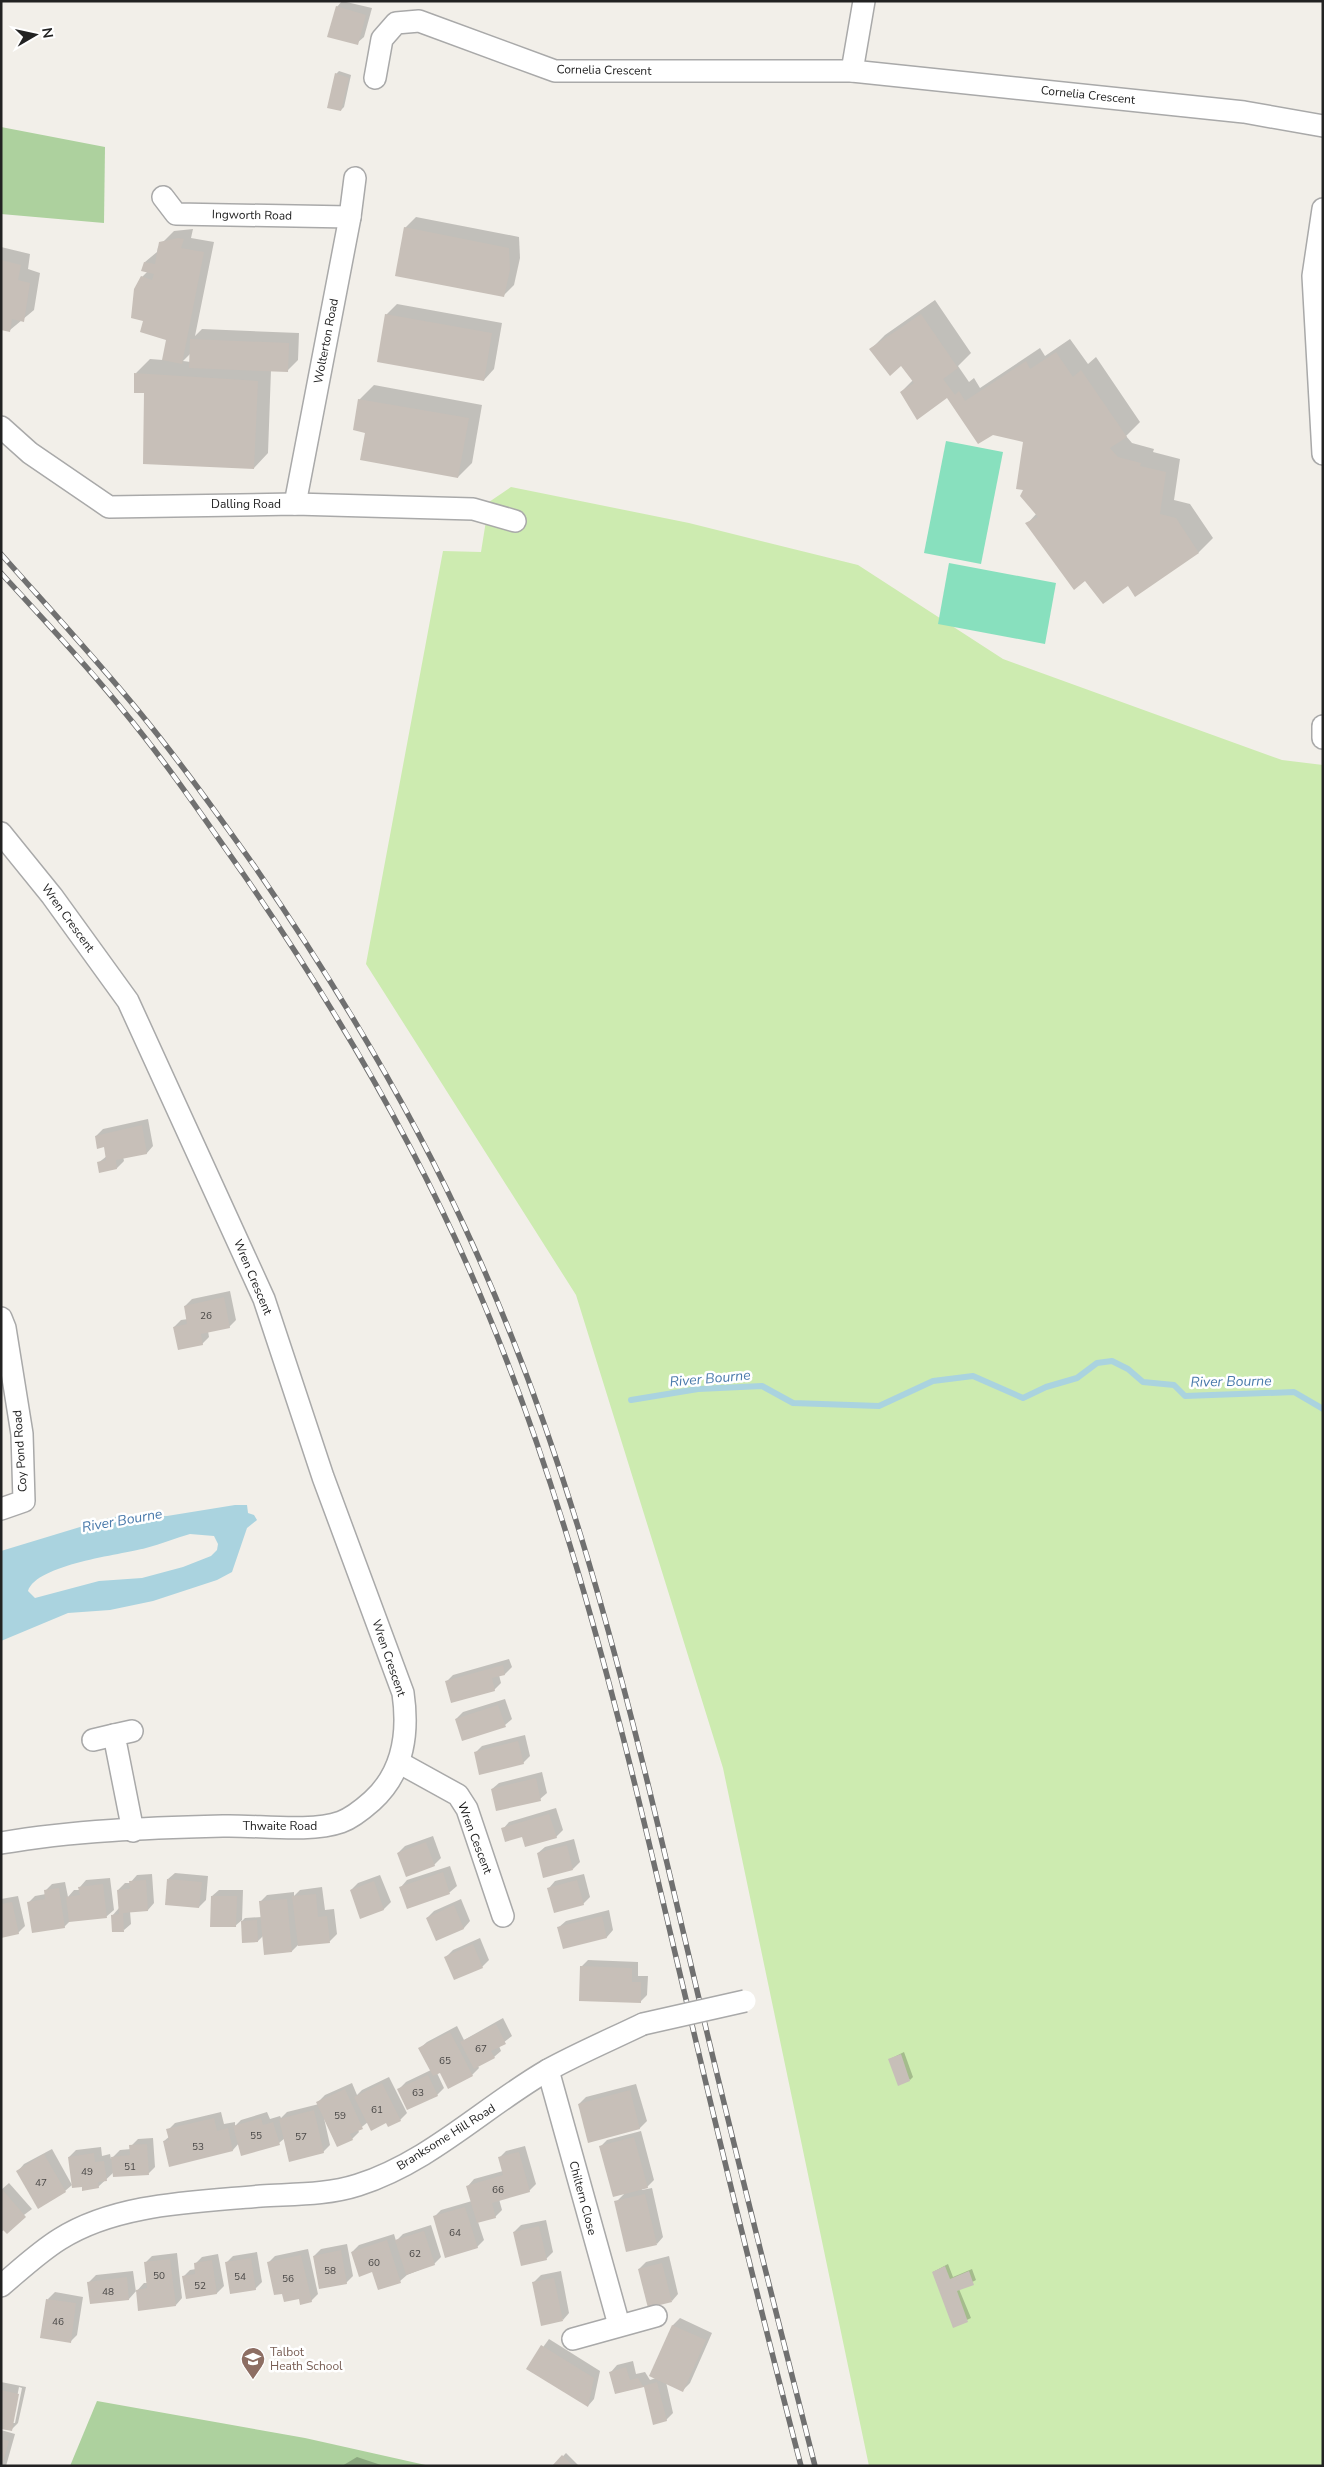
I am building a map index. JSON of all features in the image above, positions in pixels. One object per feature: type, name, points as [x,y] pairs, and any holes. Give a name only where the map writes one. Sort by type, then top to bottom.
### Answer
[{"type":"street","points":[[852,71],[864,1]]},
{"type":"street","name":"Cornelia Crescent","points":[[375,78],[382,39],[396,23],[419,21],[555,70],[852,71],[1244,112],[1323,126]]},
{"type":"street","name":"Wolterton Road","points":[[295,504],[350,217],[355,178]]},
{"type":"street","name":"Ingworth Road","points":[[162,197],[176,214],[350,217]]},
{"type":"street","points":[[1323,209],[1313,276],[1323,454]]},
{"type":"street","name":"Dalling Road","points":[[1,427],[30,453],[109,507],[295,504],[473,508],[514,521]]},
{"type":"street","points":[[1323,726],[1323,738]]},
{"type":"street","name":"Wren Crescent","points":[[1,833],[52,896],[128,1000],[264,1298],[323,1477],[403,1693],[405,1720],[400,1763]]},
{"type":"street","name":"Coy Pond Road","points":[[1,1318],[5,1328],[22,1434],[24,1501],[1,1509]]},
{"type":"street","points":[[93,1740],[123,1733],[133,1831]]},
{"type":"street","name":"Thwaite Road","points":[[1,1843],[31,1838],[133,1831],[225,1826],[320,1827],[335,1824],[363,1809],[381,1793],[393,1777],[400,1763]]},
{"type":"street","name":"Wren Cescent","points":[[400,1763],[458,1794],[467,1809],[503,1916]]},
{"type":"street","name":"Branksome Hill Road","points":[[1,2286],[59,2239],[83,2226],[112,2217],[140,2210],[186,2204],[334,2191],[390,2173],[450,2138],[548,2070],[643,2024],[745,2002]]},
{"type":"street","name":"Chiltern Close","points":[[548,2070],[619,2325]]},
{"type":"street","points":[[572,2339],[656,2316]]},
{"type":"green space","points":[[1,127],[105,147],[104,223],[1,214]]},
{"type":"green space","points":[[946,441],[1003,452],[981,564],[924,553]]},
{"type":"green space","points":[[511,487],[689,523],[858,565],[1003,659],[1282,760],[1323,765],[1323,2466],[869,2466],[723,1768],[576,1295],[366,964],[443,551],[481,552],[489,502]]},
{"type":"green space","points":[[949,563],[1056,583],[1045,644],[938,624]]},
{"type":"green space","points":[[97,2401],[305,2438],[430,2466],[70,2466]]},
{"type":"water","points":[[235,1505],[247,1505],[248,1513],[254,1515],[257,1520],[247,1528],[232,1572],[217,1580],[153,1601],[110,1610],[68,1613],[1,1641],[1,1551],[113,1517],[167,1516]],"holes":[[[190,1534],[214,1536],[218,1544],[217,1550],[211,1556],[183,1567],[142,1578],[99,1581],[35,1598],[28,1591],[35,1582],[62,1567],[146,1548]]]},
{"type":"building","points":[[336,6],[366,15],[358,45],[327,37]]},
{"type":"building","points":[[335,73],[349,78],[341,111],[327,108]]},
{"type":"building","points":[[404,227],[509,248],[510,270],[504,297],[395,276]]},
{"type":"building","points":[[178,238],[184,239],[181,248],[204,252],[182,364],[162,360],[166,340],[140,332],[143,321],[131,318],[134,289],[141,276],[152,280],[154,274],[141,271],[144,262],[155,264],[159,242]]},
{"type":"building","points":[[1,260],[21,265],[18,280],[30,283],[24,322],[12,319],[10,332],[1,330]]},
{"type":"building","points":[[385,314],[492,333],[484,381],[377,362]]},
{"type":"building","points":[[921,314],[958,368],[943,379],[955,395],[959,391],[965,401],[1026,361],[1030,369],[1056,352],[1073,377],[1081,370],[1127,437],[1110,448],[1118,457],[1141,463],[1140,466],[1166,472],[1160,514],[1176,518],[1199,553],[1135,597],[1128,586],[1103,604],[1085,581],[1074,590],[1025,523],[1038,517],[1020,496],[1023,490],[1016,489],[1023,442],[993,435],[978,444],[947,398],[917,420],[900,392],[914,383],[901,366],[890,376],[869,349]]},
{"type":"building","points":[[190,339],[289,343],[288,372],[189,368]]},
{"type":"building","points":[[134,373],[258,381],[254,469],[143,464],[144,393],[134,393]]},
{"type":"building","points":[[358,399],[469,418],[458,478],[360,460],[365,433],[353,430]]},
{"type":"building","points":[[142,1125],[147,1154],[116,1160],[117,1169],[99,1173],[97,1162],[106,1160],[104,1147],[97,1149],[95,1136]]},
{"type":"building","points":[[224,1297],[230,1328],[201,1334],[203,1345],[178,1350],[173,1327],[187,1324],[184,1306]]},
{"type":"building","points":[[503,1665],[505,1675],[492,1678],[495,1691],[451,1703],[445,1681]]},
{"type":"building","points":[[498,1705],[506,1727],[462,1741],[455,1719]]},
{"type":"building","points":[[518,1741],[524,1764],[479,1775],[474,1752]]},
{"type":"building","points":[[536,1778],[541,1801],[496,1811],[491,1789]]},
{"type":"building","points":[[549,1814],[557,1838],[525,1847],[522,1837],[505,1842],[501,1828]]},
{"type":"building","points":[[426,1842],[435,1866],[406,1877],[397,1853]]},
{"type":"building","points":[[567,1845],[573,1870],[543,1878],[537,1853]]},
{"type":"building","points":[[443,1872],[450,1894],[407,1909],[399,1887]]},
{"type":"building","points":[[167,1879],[202,1882],[199,1908],[165,1905]]},
{"type":"building","points":[[146,1880],[148,1911],[123,1913],[124,1932],[112,1932],[111,1915],[119,1914],[117,1890],[130,1889],[129,1881]]},
{"type":"building","points":[[577,1880],[584,1905],[554,1913],[547,1888]]},
{"type":"building","points":[[374,1881],[384,1910],[360,1919],[350,1890]]},
{"type":"building","points":[[103,1884],[107,1918],[69,1922],[66,1897],[80,1895],[78,1887]]},
{"type":"building","points":[[59,1888],[65,1928],[32,1933],[27,1902],[45,1899],[44,1890]]},
{"type":"building","points":[[316,1894],[318,1917],[327,1916],[330,1943],[298,1946],[292,1896]]},
{"type":"building","points":[[211,1896],[237,1896],[236,1927],[210,1927]]},
{"type":"building","points":[[287,1899],[292,1952],[264,1955],[259,1901]]},
{"type":"building","points":[[12,1902],[19,1934],[1,1938],[1,1904]]},
{"type":"building","points":[[454,1905],[464,1929],[436,1941],[426,1918]]},
{"type":"building","points":[[602,1916],[607,1938],[563,1949],[557,1927]]},
{"type":"building","points":[[257,1920],[258,1942],[242,1943],[241,1921]]},
{"type":"building","points":[[473,1944],[483,1968],[454,1980],[444,1957]]},
{"type":"building","points":[[580,1966],[632,1968],[632,1982],[641,1982],[641,2003],[579,2001]]},
{"type":"building","points":[[496,2024],[506,2044],[491,2051],[495,2058],[474,2069],[460,2042]]},
{"type":"building","points":[[450,2032],[473,2076],[448,2089],[440,2073],[433,2076],[418,2048]]},
{"type":"building","points":[[901,2054],[910,2081],[898,2086],[888,2059]]},
{"type":"building","points":[[428,2075],[438,2096],[407,2110],[397,2089]]},
{"type":"building","points":[[382,2083],[401,2121],[388,2127],[386,2123],[371,2131],[354,2097]]},
{"type":"building","points":[[345,2089],[363,2129],[350,2134],[353,2140],[337,2147],[316,2102]]},
{"type":"building","points":[[630,2090],[640,2129],[588,2143],[578,2104]]},
{"type":"building","points":[[314,2110],[324,2153],[289,2162],[279,2119]]},
{"type":"building","points":[[214,2118],[217,2131],[228,2128],[233,2151],[169,2167],[163,2141],[169,2140],[166,2129]]},
{"type":"building","points":[[261,2118],[263,2125],[273,2122],[280,2145],[241,2156],[233,2126]]},
{"type":"building","points":[[634,2137],[648,2188],[613,2197],[599,2146]]},
{"type":"building","points":[[147,2144],[149,2175],[113,2177],[111,2157],[130,2155],[129,2145]]},
{"type":"building","points":[[519,2152],[530,2192],[492,2203],[496,2218],[477,2223],[466,2186],[503,2175],[498,2157]]},
{"type":"building","points":[[94,2153],[95,2162],[104,2161],[107,2181],[98,2182],[99,2188],[82,2191],[82,2187],[72,2188],[68,2157]]},
{"type":"building","points":[[44,2154],[66,2192],[38,2209],[16,2171]]},
{"type":"building","points":[[1,2188],[26,2217],[7,2234],[1,2228]]},
{"type":"building","points":[[645,2194],[657,2245],[626,2252],[614,2201]]},
{"type":"building","points":[[465,2207],[478,2248],[445,2258],[433,2216]]},
{"type":"building","points":[[539,2226],[547,2260],[521,2266],[513,2232]]},
{"type":"building","points":[[424,2231],[435,2265],[406,2275],[395,2240]]},
{"type":"building","points":[[387,2240],[401,2283],[378,2290],[372,2272],[359,2277],[351,2252]]},
{"type":"building","points":[[341,2250],[347,2284],[319,2289],[313,2256]]},
{"type":"building","points":[[301,2255],[312,2302],[300,2305],[299,2299],[284,2302],[282,2294],[274,2295],[267,2262]]},
{"type":"building","points":[[251,2258],[256,2290],[230,2294],[225,2262]]},
{"type":"building","points":[[170,2259],[176,2306],[138,2311],[136,2290],[147,2288],[144,2262]]},
{"type":"building","points":[[212,2260],[217,2294],[186,2299],[182,2276],[195,2274],[194,2263]]},
{"type":"building","points":[[662,2263],[672,2302],[648,2308],[638,2269]]},
{"type":"building","points":[[945,2266],[950,2279],[969,2271],[974,2285],[957,2291],[968,2322],[953,2328],[932,2272]]},
{"type":"building","points":[[127,2277],[129,2300],[90,2304],[87,2282]]},
{"type":"building","points":[[554,2278],[563,2321],[541,2326],[532,2282]]},
{"type":"building","points":[[46,2299],[76,2303],[71,2343],[40,2338]]},
{"type":"building","points":[[672,2325],[706,2340],[683,2392],[649,2376]]},
{"type":"building","points":[[541,2345],[594,2378],[588,2407],[526,2369]]},
{"type":"building","points":[[626,2367],[630,2380],[638,2378],[643,2386],[657,2382],[667,2421],[653,2425],[644,2387],[615,2394],[609,2372]]},
{"type":"building","points":[[1,2390],[19,2394],[12,2431],[1,2429]]},
{"type":"building","points":[[1,2439],[9,2441],[2,2465],[1,2465]]},
{"type":"building","points":[[562,2455],[573,2466],[552,2466]]},
{"type":"waterway","name":"River Bourne","points":[[631,1400],[698,1389],[762,1386],[793,1403],[879,1406],[933,1381],[973,1376],[1023,1398],[1046,1387],[1077,1378],[1097,1363],[1112,1361],[1128,1369],[1143,1382],[1174,1385],[1185,1396],[1294,1392],[1323,1409]]},
{"type":"railway","points":[[1,554],[107,673],[185,770],[255,867],[315,957],[372,1050],[424,1145],[472,1243],[510,1332],[544,1422],[602,1606],[627,1700],[709,2043],[815,2466]]},
{"type":"railway","points":[[1,573],[80,660],[142,733],[244,875],[278,926],[344,1030],[405,1137],[433,1192],[484,1304],[544,1463],[594,1626],[616,1708],[737,2212],[801,2466]]},
{"type":"place","name":"Talbot Heath School","points":[[253,2380]]}]
